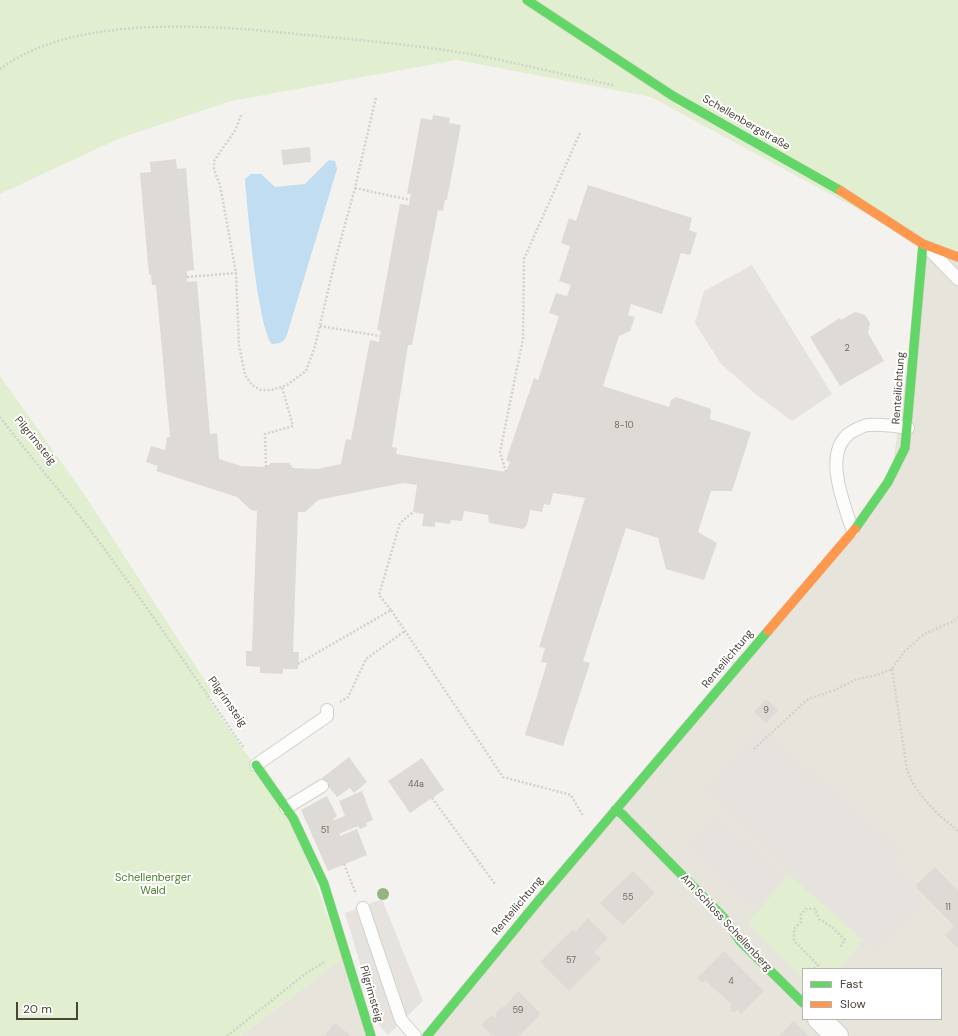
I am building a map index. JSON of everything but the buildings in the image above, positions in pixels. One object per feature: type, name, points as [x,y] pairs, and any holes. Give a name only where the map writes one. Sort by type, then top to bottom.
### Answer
[{"type":"street","name":"Schellenbergstraße","points":[[527,0],[674,96],[838,189],[923,244],[958,257]]},
{"type":"street","name":"Renteilichtung","points":[[427,1036],[460,994],[597,831],[633,791],[853,531],[897,466],[905,448],[908,428],[923,244]]},
{"type":"street","name":"Pilgrimsteig","points":[[256,765],[293,818],[324,884],[371,1036]]},
{"type":"street","name":"Am Schloss Schellenberg","points":[[615,810],[622,814],[724,918],[740,941],[802,1002]]},
{"type":"street","points":[[820,1020],[837,1036]]},
{"type":"lane","points":[[923,244],[958,279]]},
{"type":"lane","points":[[853,531],[840,489],[837,471],[836,454],[843,438],[867,425],[908,428]]},
{"type":"lane","points":[[256,765],[327,716],[327,710]]},
{"type":"lane","points":[[286,808],[322,786]]},
{"type":"lane","points":[[363,908],[401,1020],[415,1036]]},
{"type":"path","points":[[0,69],[10,62],[34,50],[106,30],[170,27],[221,28],[392,43],[481,56],[613,86],[637,72]]},
{"type":"path","points":[[241,115],[236,129],[214,161],[214,170],[220,185],[236,273],[239,344],[245,375],[252,386],[261,390],[271,390],[287,385],[306,371],[320,326],[336,257],[355,188],[376,97]]},
{"type":"path","points":[[506,472],[500,452],[522,339],[524,259],[580,133]]},
{"type":"path","points":[[355,188],[410,200]]},
{"type":"path","points":[[187,277],[236,273]]},
{"type":"path","points":[[320,326],[380,336]]},
{"type":"path","points":[[266,467],[265,434],[293,426],[282,387]]},
{"type":"path","name":"Pilgrimsteig","points":[[0,417],[27,453],[67,499],[106,550],[256,765]]},
{"type":"path","points":[[413,512],[400,523],[379,595],[391,610],[503,776],[571,795],[582,816],[597,831]]},
{"type":"path","points":[[298,664],[391,610]]},
{"type":"path","points":[[754,749],[808,699],[835,690],[857,679],[878,675],[892,669],[904,652],[924,634],[958,618]]},
{"type":"path","points":[[327,710],[348,697],[366,659],[405,631]]},
{"type":"path","points":[[892,669],[907,770],[919,793],[936,813],[958,831]]},
{"type":"path","points":[[432,798],[495,884]]},
{"type":"path","points":[[344,864],[363,908]]},
{"type":"path","points":[[815,968],[818,965],[794,941],[794,929],[801,922],[801,914],[806,909],[815,908],[818,919],[832,927],[845,940],[840,947]]},
{"type":"path","points":[[228,1036],[305,974],[345,949]]},
{"type":"shaded area","points":[[924,253],[958,258],[958,1036],[430,1036],[890,483]]},
{"type":"shaded area","points":[[752,265],[832,394],[792,421],[758,396],[721,364],[695,323],[704,291]]},
{"type":"shaded area","points":[[762,726],[904,852],[891,862],[914,882],[909,888],[924,903],[880,953],[703,792]]},
{"type":"shaded area","points":[[717,816],[784,874],[753,907],[685,847]]},
{"type":"shaded area","points":[[382,899],[423,1001],[388,1035],[378,1024],[345,913]]},
{"type":"shaded area","points":[[343,958],[367,1036],[240,1036]]},
{"type":"green space","points":[[0,0],[958,0],[958,255],[911,238],[651,97],[457,60],[231,101],[120,138],[0,194]]},
{"type":"green space","name":"Schellenberger Wald","points":[[0,376],[86,497],[211,690],[209,700],[292,819],[343,958],[240,1036],[0,1036]]},
{"type":"green space","points":[[789,875],[863,940],[841,968],[802,968],[802,977],[748,923]]},
{"type":"water","points":[[329,160],[335,161],[337,169],[288,332],[282,342],[272,344],[267,334],[262,316],[258,292],[245,179],[251,174],[261,174],[275,187],[305,184]]},
{"type":"traffic: fast","points":[[527,0],[673,96],[841,191]]},
{"type":"traffic: fast","points":[[855,529],[888,482],[905,448],[923,244]]},
{"type":"traffic: fast","points":[[427,1036],[539,900],[768,631]]},
{"type":"traffic: fast","points":[[256,765],[293,818],[324,884],[371,1036]]},
{"type":"traffic: fast","points":[[615,810],[622,814],[724,918],[740,941],[802,1002]]},
{"type":"traffic: slow","points":[[841,191],[923,244],[958,257]]},
{"type":"traffic: slow","points":[[768,631],[855,529]]}]
